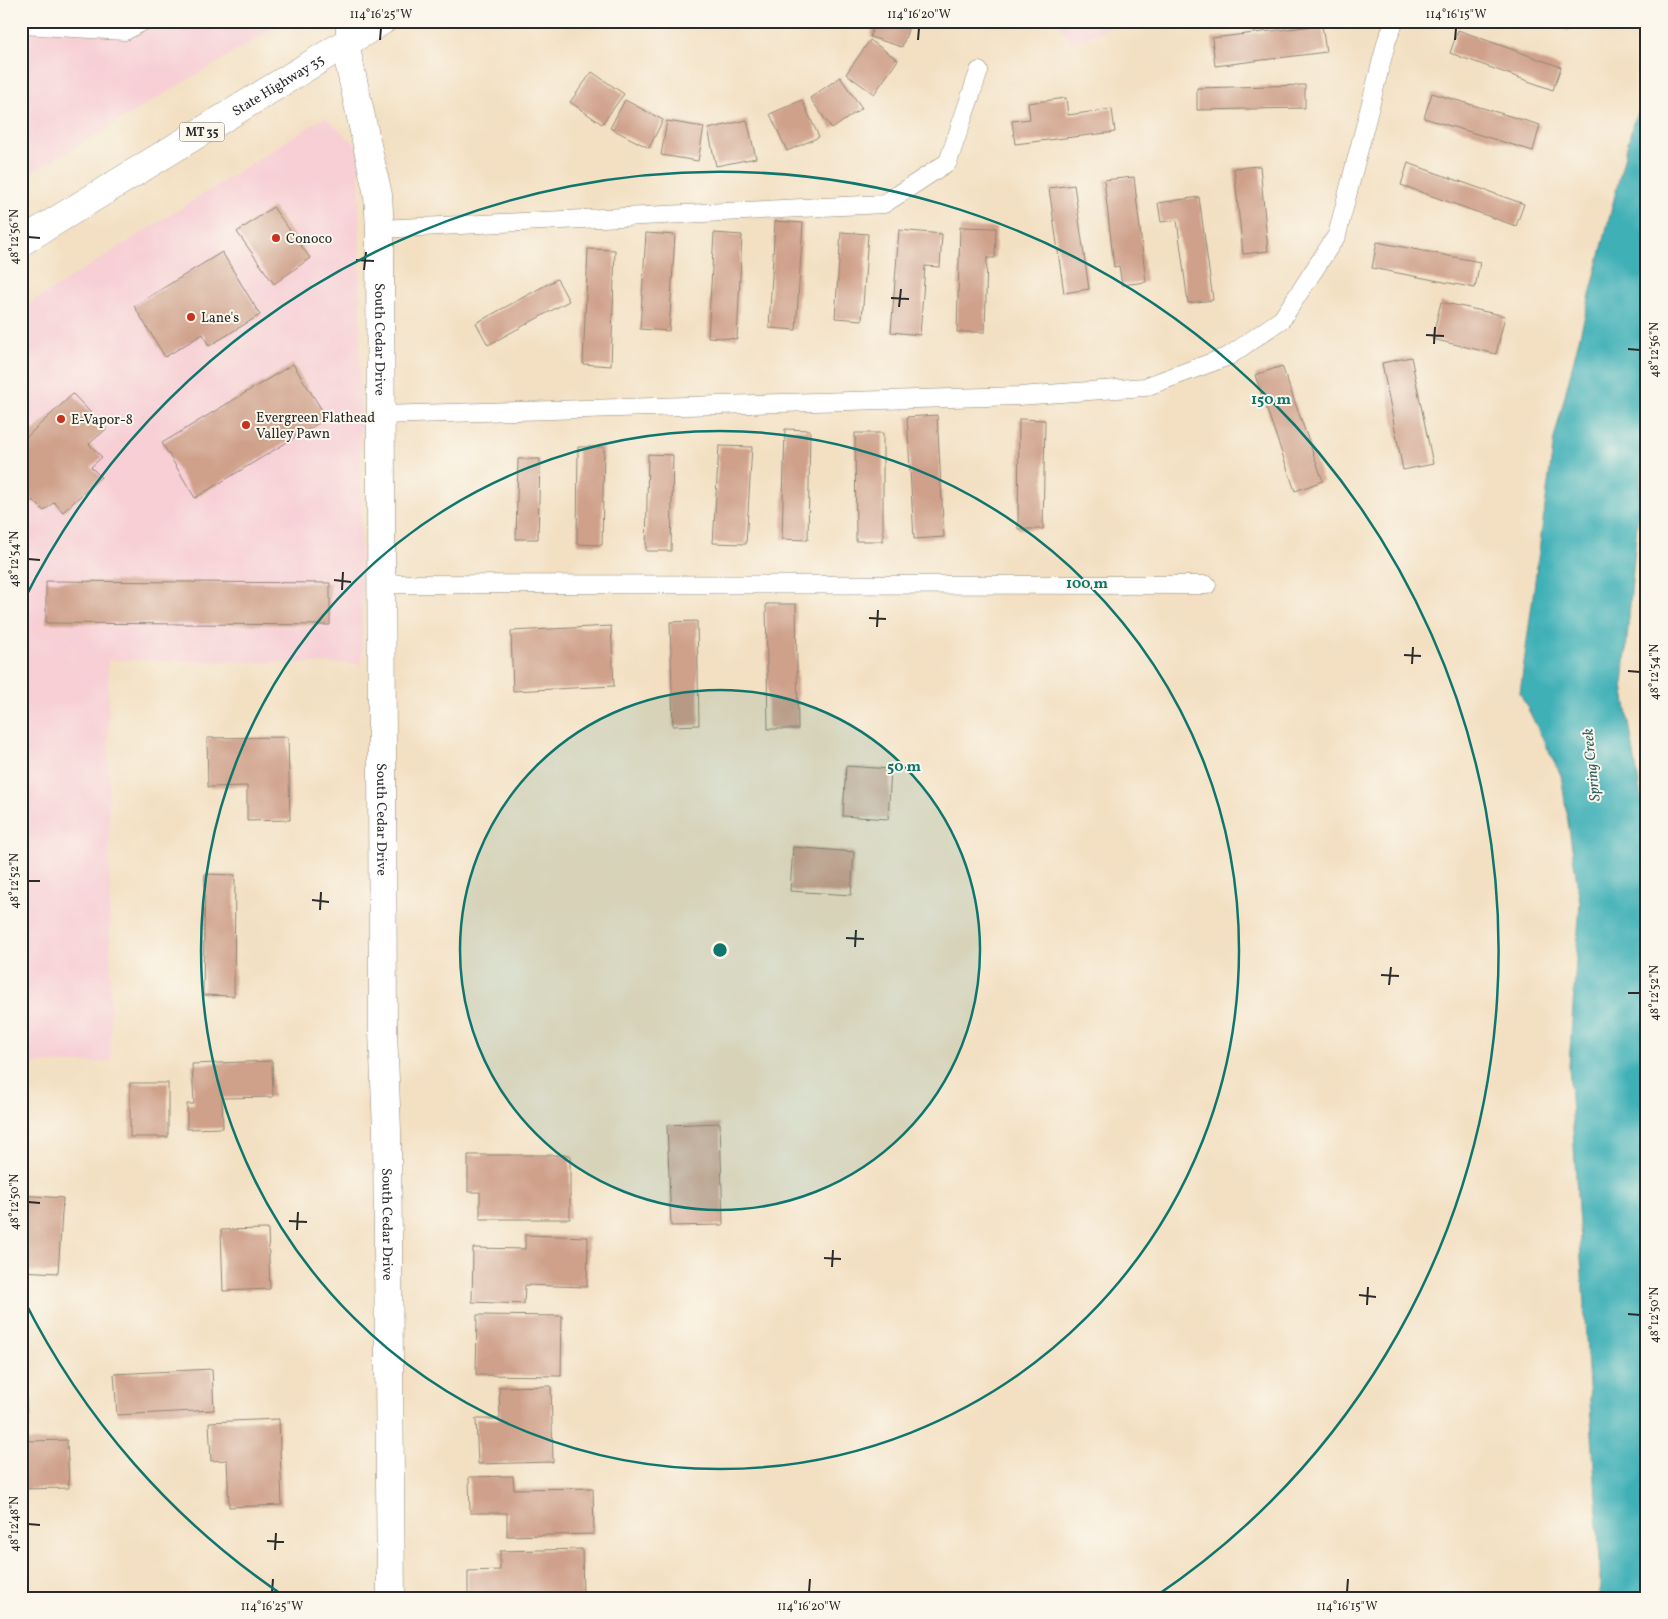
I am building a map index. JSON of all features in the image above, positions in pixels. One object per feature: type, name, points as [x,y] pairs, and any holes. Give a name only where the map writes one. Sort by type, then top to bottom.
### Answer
[{"type":"street","name":"State Highway 35","points":[[21,242],[345,32],[382,21]]},
{"type":"street","name":"South Cedar Drive","points":[[345,32],[378,195],[380,229],[383,1031],[387,1131],[391,1598]]},
{"type":"lane","points":[[21,25],[125,31],[144,21]]},
{"type":"lane","points":[[381,414],[1019,396],[1145,388],[1229,356],[1282,320],[1337,235],[1387,40],[1395,21]]},
{"type":"lane","points":[[380,229],[884,204],[948,162],[979,71]]},
{"type":"lane","points":[[382,584],[1207,585]]},
{"type":"shaded area","points":[[21,21],[287,21],[21,179]]},
{"type":"shaded area","points":[[1057,21],[1125,21],[1072,44]]},
{"type":"shaded area","points":[[325,117],[359,148],[362,664],[108,660],[111,1062],[21,1064],[21,309]]},
{"type":"water","name":"Spring Creek","points":[[1647,96],[1647,410],[1623,685],[1647,834],[1647,1598],[1600,1598],[1600,1562],[1569,1066],[1580,902],[1561,775],[1520,693],[1554,439],[1633,123]]},
{"type":"building","points":[[875,21],[911,21],[902,47],[870,37]]},
{"type":"building","points":[[1545,21],[1572,21],[1568,31]]},
{"type":"building","points":[[1322,25],[1326,52],[1215,66],[1212,38]]},
{"type":"building","points":[[1458,30],[1561,67],[1553,90],[1450,53]]},
{"type":"building","points":[[870,40],[898,60],[874,94],[846,74]]},
{"type":"building","points":[[592,72],[624,94],[602,124],[570,102]]},
{"type":"building","points":[[840,77],[862,108],[832,129],[810,98]]},
{"type":"building","points":[[1305,85],[1305,108],[1197,110],[1197,88]]},
{"type":"building","points":[[1432,93],[1540,125],[1533,151],[1424,118]]},
{"type":"building","points":[[1066,98],[1068,115],[1112,109],[1115,132],[1015,144],[1012,121],[1030,119],[1028,103]]},
{"type":"building","points":[[625,100],[663,120],[649,148],[610,128]]},
{"type":"building","points":[[802,100],[819,137],[787,151],[770,114]]},
{"type":"building","points":[[747,120],[756,158],[716,166],[708,129]]},
{"type":"building","points":[[667,121],[704,127],[698,161],[661,155]]},
{"type":"building","points":[[1408,163],[1524,204],[1516,226],[1401,185]]},
{"type":"building","points":[[1260,166],[1268,251],[1243,254],[1234,168]]},
{"type":"building","points":[[1134,177],[1146,282],[1122,285],[1119,266],[1114,267],[1104,180]]},
{"type":"building","points":[[1074,185],[1089,289],[1064,293],[1049,188]]},
{"type":"building","points":[[1199,197],[1213,300],[1188,303],[1177,220],[1161,222],[1158,203]]},
{"type":"building","points":[[273,207],[310,258],[274,284],[237,232]]},
{"type":"building","points":[[775,221],[803,223],[796,330],[769,328]]},
{"type":"building","points":[[960,227],[996,228],[995,258],[987,258],[985,332],[957,332]]},
{"type":"building","points":[[899,230],[942,234],[940,267],[925,266],[920,335],[891,332]]},
{"type":"building","points":[[841,232],[868,234],[862,320],[835,318]]},
{"type":"building","points":[[646,233],[675,235],[669,331],[640,329]]},
{"type":"building","points":[[714,233],[742,235],[737,339],[708,337]]},
{"type":"building","points":[[1377,242],[1480,262],[1475,288],[1372,268]]},
{"type":"building","points":[[588,249],[615,250],[611,366],[583,364]]},
{"type":"building","points":[[222,252],[260,315],[209,346],[203,334],[165,357],[134,306]]},
{"type":"building","points":[[557,279],[569,301],[488,345],[476,323]]},
{"type":"building","points":[[1441,302],[1505,316],[1496,354],[1432,339]]},
{"type":"building","points":[[1411,357],[1433,464],[1403,470],[1382,363]]},
{"type":"building","points":[[293,364],[327,418],[195,498],[162,443]]},
{"type":"building","points":[[1282,366],[1323,481],[1295,491],[1255,375]]},
{"type":"building","points":[[73,394],[106,429],[89,444],[102,457],[91,467],[101,477],[63,512],[54,502],[44,511],[33,500],[21,511],[21,442]]},
{"type":"building","points":[[937,415],[944,537],[914,539],[907,417]]},
{"type":"building","points":[[1019,419],[1045,420],[1043,529],[1018,529]]},
{"type":"building","points":[[785,429],[810,430],[808,540],[782,539]]},
{"type":"building","points":[[855,433],[883,433],[883,541],[856,541]]},
{"type":"building","points":[[719,446],[752,447],[746,544],[713,543]]},
{"type":"building","points":[[578,447],[604,447],[602,545],[577,544]]},
{"type":"building","points":[[648,454],[673,455],[671,551],[646,551]]},
{"type":"building","points":[[518,459],[540,459],[538,539],[516,539]]},
{"type":"building","points":[[46,581],[330,583],[330,625],[46,623]]},
{"type":"building","points":[[766,604],[796,604],[798,729],[768,729]]},
{"type":"building","points":[[697,621],[699,725],[673,726],[670,622]]},
{"type":"building","points":[[611,626],[614,686],[513,691],[511,631]]},
{"type":"building","points":[[288,737],[290,820],[247,821],[247,786],[208,787],[207,738]]},
{"type":"building","points":[[846,766],[891,769],[888,819],[843,816]]},
{"type":"building","points":[[793,847],[854,852],[851,895],[790,891]]},
{"type":"building","points":[[205,874],[235,875],[234,996],[203,995]]},
{"type":"building","points":[[272,1061],[273,1097],[222,1098],[223,1128],[187,1129],[187,1104],[194,1104],[192,1064]]},
{"type":"building","points":[[130,1083],[168,1083],[168,1137],[130,1137]]},
{"type":"building","points":[[720,1123],[723,1225],[671,1226],[667,1125]]},
{"type":"building","points":[[468,1155],[570,1155],[570,1219],[480,1219],[480,1192],[468,1192]]},
{"type":"building","points":[[21,1195],[63,1198],[58,1273],[21,1271]]},
{"type":"building","points":[[268,1229],[270,1289],[223,1291],[221,1230]]},
{"type":"building","points":[[525,1235],[588,1237],[587,1287],[525,1285],[524,1304],[472,1302],[473,1248],[525,1249]]},
{"type":"building","points":[[477,1315],[562,1316],[561,1376],[476,1375]]},
{"type":"building","points":[[212,1369],[214,1410],[117,1415],[114,1374]]},
{"type":"building","points":[[551,1386],[553,1462],[478,1464],[476,1419],[500,1419],[499,1387]]},
{"type":"building","points":[[21,1396],[26,1396],[28,1441],[67,1440],[69,1488],[21,1489]]},
{"type":"building","points":[[279,1419],[282,1505],[229,1507],[227,1460],[211,1461],[209,1422]]},
{"type":"building","points":[[513,1476],[514,1489],[593,1488],[594,1534],[507,1536],[507,1513],[470,1513],[469,1477]]},
{"type":"building","points":[[582,1549],[583,1598],[468,1598],[468,1571],[500,1570],[500,1551]]},
{"type":"place","name":"Conoco","points":[[276,238]]},
{"type":"place","name":"Lane's","points":[[191,317]]},
{"type":"place","name":"E-Vapor-8","points":[[61,419]]},
{"type":"place","name":"Evergreen Flathead Valley Pawn","points":[[246,425]]}]
